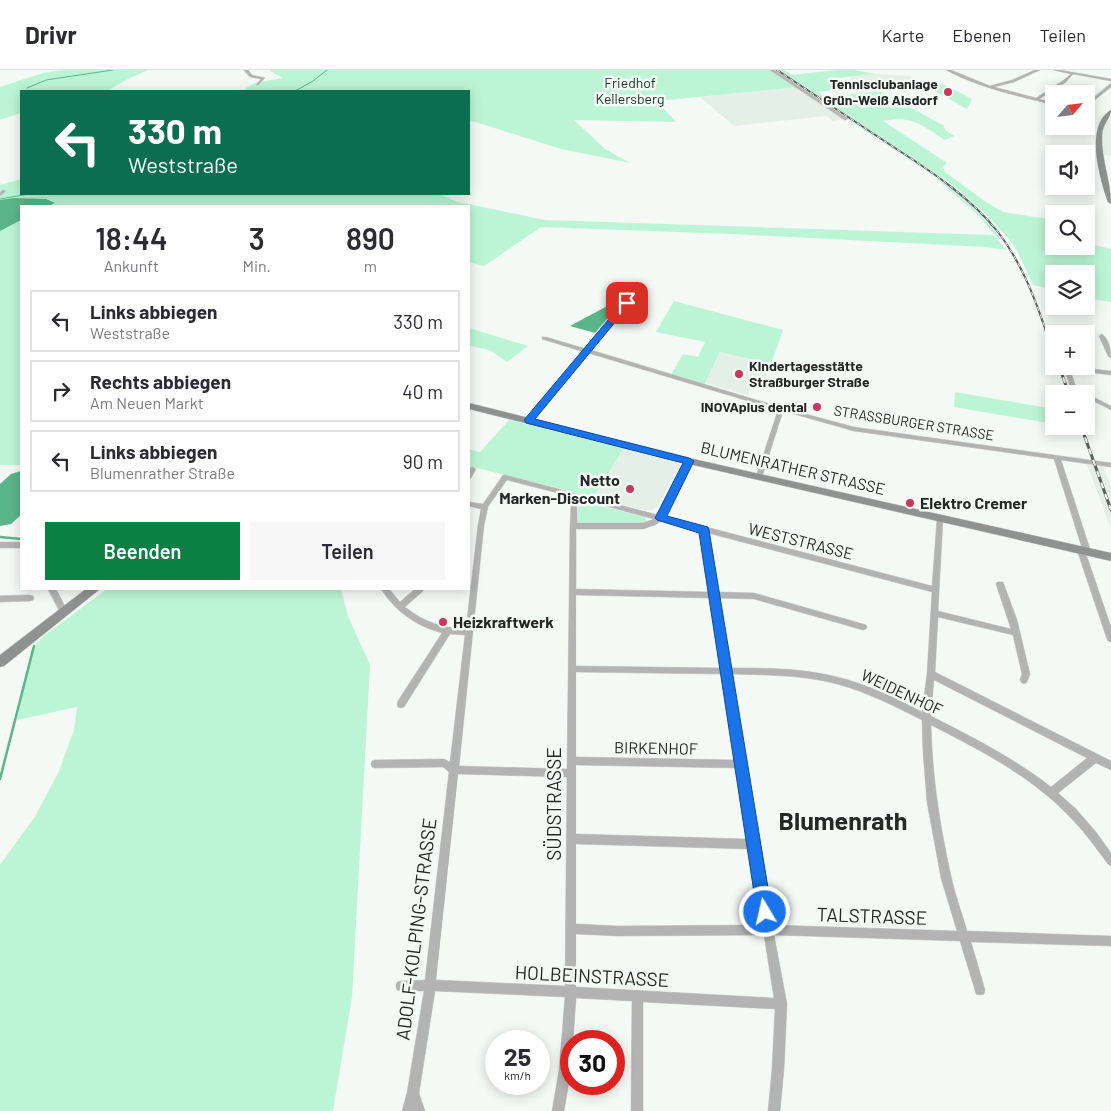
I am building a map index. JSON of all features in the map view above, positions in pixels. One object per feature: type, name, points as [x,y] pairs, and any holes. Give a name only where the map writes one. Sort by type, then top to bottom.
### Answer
[{"type":"street","points":[[246,70],[251,76],[263,78],[257,84]]},
{"type":"street","points":[[772,70],[846,119]]},
{"type":"street","points":[[948,70],[989,87],[1045,102]]},
{"type":"street","points":[[1028,75],[1030,70]]},
{"type":"street","points":[[989,87],[1038,70]]},
{"type":"street","points":[[1055,70],[1111,80]]},
{"type":"street","points":[[1035,100],[1065,82],[1072,74]]},
{"type":"street","points":[[1095,98],[1111,85]]},
{"type":"street","points":[[1111,112],[1101,124],[1103,172],[1111,202]]},
{"type":"street","points":[[0,195],[4,191]]},
{"type":"street","points":[[529,420],[637,291]]},
{"type":"street","points":[[1102,336],[1111,356]]},
{"type":"street","name":"STRASSBURGER STRASSE","points":[[544,338],[854,429],[1111,465]]},
{"type":"street","points":[[1072,385],[1067,368],[1111,373]]},
{"type":"street","points":[[1095,400],[1111,408]]},
{"type":"street","name":"BLUMENRATHER STRASSE","points":[[470,406],[689,461],[1111,557]]},
{"type":"street","points":[[759,477],[781,409]]},
{"type":"street","points":[[1057,457],[1111,639]]},
{"type":"street","points":[[573,526],[643,526],[653,523],[660,518],[689,461]]},
{"type":"street","name":"WESTSTRASSE","points":[[505,477],[935,590]]},
{"type":"street","name":"ADOLF-KOLPING-STRASSE","points":[[408,1111],[414,1093],[430,985],[481,525],[485,507],[505,477]]},
{"type":"street","name":"SÜDSTRASSE","points":[[558,1111],[565,1070],[570,992],[573,526],[576,496]]},
{"type":"street","points":[[470,504],[485,507]]},
{"type":"street","points":[[940,519],[931,674],[926,718],[927,752],[932,802],[946,878],[980,990]]},
{"type":"street","points":[[704,530],[740,764],[781,1004],[774,1111]]},
{"type":"street","points":[[0,545],[20,545]]},
{"type":"street","points":[[1000,584],[1003,598],[1011,611],[1026,674],[1024,680]]},
{"type":"street","points":[[53,590],[64,612]]},
{"type":"street","points":[[0,662],[93,590]]},
{"type":"street","points":[[386,590],[400,607],[422,624],[448,632],[470,632]]},
{"type":"street","points":[[400,607],[419,590]]},
{"type":"street","points":[[573,592],[760,597],[863,627]]},
{"type":"street","points":[[0,599],[30,598]]},
{"type":"street","points":[[934,613],[1016,633]]},
{"type":"street","points":[[402,704],[448,632]]},
{"type":"street","name":"WEIDENHOF","points":[[572,669],[798,673],[824,677],[856,686],[886,698],[1000,756],[1052,792],[1089,830],[1111,861]]},
{"type":"street","points":[[931,674],[1111,766]]},
{"type":"street","points":[[1052,792],[1095,758]]},
{"type":"street","name":"BIRKENHOF","points":[[572,761],[740,764]]},
{"type":"street","points":[[375,764],[444,763],[454,770],[572,773]]},
{"type":"street","points":[[572,839],[753,844]]},
{"type":"street","name":"TALSTRASSE","points":[[571,929],[618,931],[768,930],[963,938],[1111,941]]},
{"type":"street","name":"HOLBEINSTRASSE","points":[[401,986],[430,985],[781,1004]]},
{"type":"street","points":[[637,1111],[638,996]]},
{"type":"street","name":"ADOLF-KOLPING-STRASSE","points":[[414,1093],[419,1111]]},
{"type":"shaded area","points":[[876,74],[910,76],[926,85],[860,92],[849,84],[849,80],[853,77]]},
{"type":"shaded area","points":[[800,87],[847,119],[833,121],[826,116],[734,126],[700,97]]},
{"type":"shaded area","points":[[1111,112],[1111,156],[1096,153],[1095,139],[1099,118],[1104,113]]},
{"type":"shaded area","points":[[14,198],[46,199],[55,203],[50,205],[20,205],[20,221],[0,231],[0,200]]},
{"type":"shaded area","points":[[613,303],[619,305],[595,333],[570,326]]},
{"type":"shaded area","name":"Kindertagesstätte Straßburger Straße","points":[[720,352],[771,364],[762,390],[751,387],[748,395],[705,383]]},
{"type":"shaded area","points":[[624,448],[676,461],[680,465],[657,507],[652,510],[644,510],[594,497]]},
{"type":"shaded area","points":[[1087,464],[1103,466],[1111,487],[1111,529]]},
{"type":"shaded area","points":[[20,471],[20,516],[11,524],[0,526],[0,484],[11,474]]},
{"type":"green space","points":[[63,70],[148,70],[109,90],[20,90],[20,113],[0,120],[0,87],[43,73]]},
{"type":"green space","name":"Friedhof Kellersberg","points":[[269,70],[775,70],[956,191],[991,226],[1004,243],[979,216],[936,178],[799,87],[657,101],[676,122],[574,120],[605,149],[630,163],[561,149],[470,120],[470,90],[243,90],[255,83],[282,78]]},
{"type":"green space","points":[[779,70],[784,70],[792,75],[837,70],[855,70],[876,74],[827,79],[842,89],[818,92],[826,97],[881,91],[944,126],[945,130],[954,136],[945,140],[923,126],[909,120],[893,119],[883,121],[947,163],[943,167],[945,172],[986,202],[1003,212],[1045,219],[1045,255],[1095,255],[1095,245],[1111,249],[1111,302],[1095,299],[1095,265],[1045,265],[1045,288],[1033,285],[1017,250],[1008,238],[988,216],[953,185]]},
{"type":"green space","name":"Tennisclubanlage Grün-Weiß Alsdorf","points":[[943,84],[972,99],[967,109],[925,86]]},
{"type":"green space","points":[[20,179],[20,195],[441,195],[458,202],[545,220],[993,235],[1007,250],[986,247],[731,234],[541,227],[484,266],[470,262],[470,205],[20,205],[20,465],[0,465],[0,185]]},
{"type":"green space","points":[[674,301],[783,330],[771,364],[720,352],[704,385],[671,375],[683,354],[698,357],[705,342],[656,332]]},
{"type":"green space","points":[[470,328],[528,346],[507,362],[491,351],[470,345]]},
{"type":"green space","points":[[955,392],[1045,407],[1045,422],[954,407]]},
{"type":"green space","points":[[509,420],[624,448],[594,497],[470,466],[470,449],[480,452]]},
{"type":"green space","points":[[584,502],[645,517],[647,522],[642,525],[580,523],[577,522],[578,507]]},
{"type":"green space","points":[[106,590],[341,590],[348,616],[370,665],[352,997],[333,1111],[0,1111],[0,865],[36,815],[59,771],[74,730],[77,707],[17,720],[32,648],[45,635]]},
{"type":"waterway","points":[[27,88],[46,80],[113,70]]},
{"type":"waterway","points":[[297,90],[327,70]]},
{"type":"waterway","points":[[0,199],[23,195]]},
{"type":"waterway","points":[[0,537],[20,539]]},
{"type":"waterway","points":[[0,779],[34,646]]},
{"type":"railway","points":[[777,70],[923,166],[975,207],[998,232],[1014,255],[1032,292],[1045,328]]},
{"type":"railway","points":[[1062,375],[1066,385]]},
{"type":"railway","points":[[1084,435],[1111,510]]},
{"type":"place","name":"Tennisclubanlage Grün-Weiß Alsdorf","points":[[948,92]]},
{"type":"place","name":"Kindertagesstätte Straßburger Straße","points":[[739,374]]},
{"type":"place","name":"INOVAplus dental","points":[[817,407]]},
{"type":"place","name":"Netto Marken-Discount","points":[[630,489]]},
{"type":"place","name":"Elektro Cremer","points":[[910,503]]},
{"type":"place","name":"Heizkraftwerk","points":[[443,622]]},
{"type":"district","name":"Blumenrath","points":[[843,821]]},
{"type":"route","points":[[627,303],[529,420],[689,461],[660,518],[704,530],[765,912]]}]
